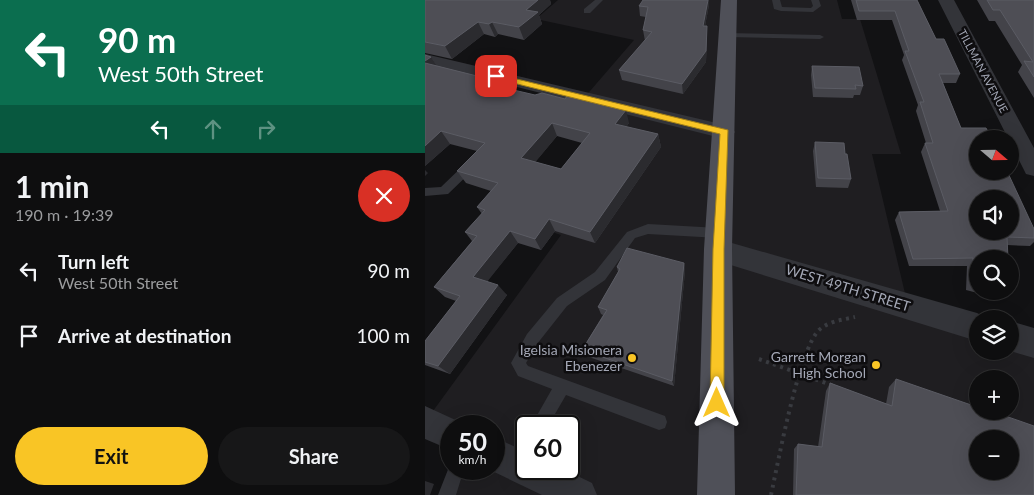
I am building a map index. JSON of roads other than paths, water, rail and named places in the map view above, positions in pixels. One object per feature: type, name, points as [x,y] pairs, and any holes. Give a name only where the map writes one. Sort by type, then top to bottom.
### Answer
[{"type":"main road","points":[[716,495],[719,241],[729,0]]},
{"type":"street","name":"TILLMAN AVENUE","points":[[946,0],[1034,168]]},
{"type":"street","points":[[425,59],[725,132]]},
{"type":"street","name":"WEST 49TH STREET","points":[[719,241],[969,324]]},
{"type":"street","points":[[1019,339],[1034,344]]},
{"type":"street","points":[[425,422],[440,429]]},
{"type":"street","points":[[512,456],[580,495]]},
{"type":"lane","points":[[587,11],[599,0]]},
{"type":"lane","points":[[776,0],[777,7],[781,9],[813,10],[817,6],[815,0]]},
{"type":"lane","points":[[728,35],[820,36]]},
{"type":"lane","points":[[425,192],[444,191],[473,163]]},
{"type":"lane","points":[[659,422],[563,385],[523,372],[518,363],[532,339],[562,302],[600,276],[631,235],[649,229],[692,230],[719,241]]},
{"type":"lane","points":[[545,415],[563,385]]},
{"type":"lane","points":[[447,495],[452,480]]},
{"type":"place","name":"Igelsia Misionera Ebenezer","points":[[632,358]]},
{"type":"place","name":"Garrett Morgan High School","points":[[876,365]]}]
